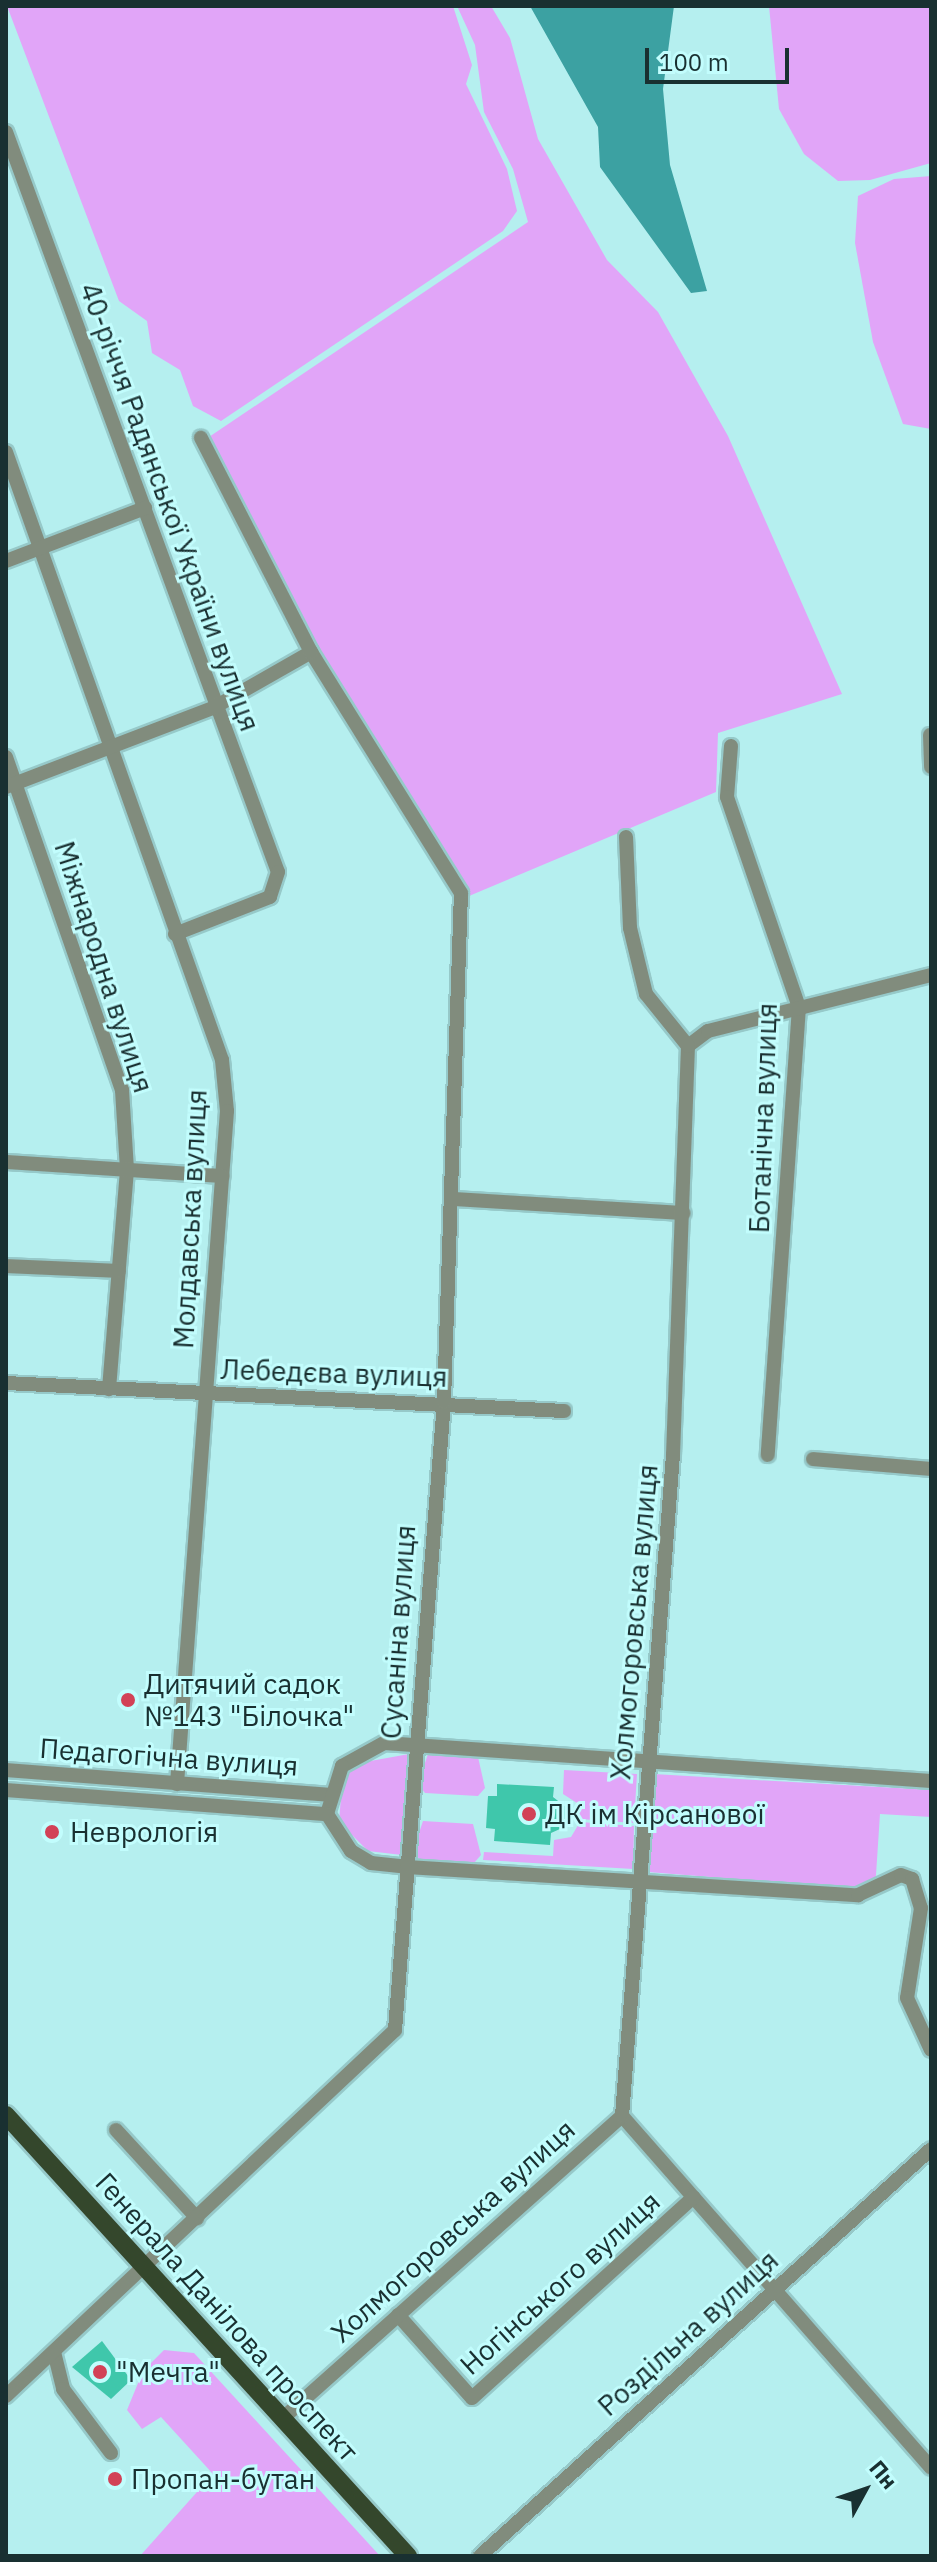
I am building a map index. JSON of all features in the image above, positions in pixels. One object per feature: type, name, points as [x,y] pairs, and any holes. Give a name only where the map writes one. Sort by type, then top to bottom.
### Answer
[{"type":"main road","name":"Генерала Данілова проспект","points":[[6,2115],[408,2556]]},
{"type":"street","name":"40-річчя Радянської України вулиця","points":[[6,132],[145,508],[213,708],[278,872],[270,897],[175,934]]},
{"type":"street","points":[[11,786],[213,708],[311,652],[201,438]]},
{"type":"street","name":"Молдавська вулиця","points":[[6,452],[106,750],[222,1060],[223,1176],[177,1784]]},
{"type":"street","points":[[6,561],[145,508]]},
{"type":"street","name":"Сусаніна вулиця","points":[[6,2396],[145,2269],[395,2030],[444,1402],[461,893],[311,652]]},
{"type":"street","points":[[930,735],[931,767]]},
{"type":"street","name":"Ботанічна вулиця","points":[[731,746],[727,797],[799,1007],[768,1455]]},
{"type":"street","name":"Міжнародна вулиця","points":[[6,757],[11,786],[122,1090],[127,1170],[109,1389]]},
{"type":"street","points":[[626,837],[630,928],[646,994],[688,1046],[708,1031],[931,975]]},
{"type":"street","name":"Холмогоровська вулиця","points":[[282,2419],[622,2116],[649,1762],[684,1213],[688,1046]]},
{"type":"street","points":[[6,1162],[223,1176]]},
{"type":"street","points":[[453,1199],[684,1213]]},
{"type":"street","points":[[6,1266],[119,1271]]},
{"type":"street","name":"Лебедєва вулиця","points":[[6,1383],[444,1402],[564,1411]]},
{"type":"street","points":[[813,1459],[931,1469]]},
{"type":"street","name":"Педагогічна вулиця","points":[[6,1790],[327,1814],[328,1795],[358,1751],[384,1743],[931,1781]]},
{"type":"street","name":"Педагогічна вулиця","points":[[6,1770],[328,1795]]},
{"type":"street","points":[[327,1814],[351,1851],[371,1863],[641,1876],[858,1895],[889,1877],[912,1879],[921,1908],[907,1998],[931,2050]]},
{"type":"street","points":[[622,2116],[931,2468]]},
{"type":"street","points":[[116,2130],[197,2218]]},
{"type":"street","name":"Роздільна вулиця","points":[[480,2556],[931,2149]]},
{"type":"street","name":"Ногінського вулиця","points":[[398,2315],[472,2398],[694,2197]]},
{"type":"street","points":[[54,2352],[63,2389],[111,2453]]},
{"type":"shaded area","points":[[7,6],[453,6],[472,65],[466,84],[507,169],[517,211],[503,231],[221,421],[193,406],[180,370],[152,353],[147,321],[119,301]]},
{"type":"shaded area","points":[[457,6],[491,6],[510,38],[538,139],[607,260],[658,312],[728,436],[842,694],[718,733],[716,792],[469,896],[319,660],[206,439],[528,222],[513,169],[484,112],[475,45]]},
{"type":"shaded area","points":[[769,6],[931,6],[931,163],[870,180],[838,181],[804,154],[779,109]]},
{"type":"shaded area","points":[[931,176],[931,429],[903,424],[873,342],[855,243],[858,196],[894,179]]},
{"type":"shaded area","points":[[409,1754],[402,1855],[368,1851],[339,1822],[342,1784],[354,1764]]},
{"type":"shaded area","points":[[428,1754],[478,1757],[485,1788],[478,1796],[425,1793],[418,1784]]},
{"type":"shaded area","points":[[564,1770],[637,1774],[634,1823],[580,1819],[577,1803],[563,1794]]},
{"type":"shaded area","points":[[653,1774],[931,1790],[931,1817],[880,1814],[875,1890],[648,1872]]},
{"type":"shaded area","points":[[423,1821],[473,1824],[481,1855],[474,1863],[420,1860],[413,1851]]},
{"type":"shaded area","points":[[580,1822],[634,1826],[633,1869],[483,1860],[484,1852],[553,1856],[554,1840],[571,1837]]},
{"type":"shaded area","points":[[164,2350],[194,2353],[380,2556],[140,2556],[213,2474],[161,2417],[142,2429],[127,2410],[143,2371]]},
{"type":"water","points":[[530,6],[674,6],[663,89],[670,165],[707,291],[691,293],[600,167],[598,127]]},
{"type":"building","name":"ДК ім Кірсанової","points":[[497,1784],[554,1787],[553,1797],[571,1811],[571,1824],[551,1833],[550,1845],[494,1841],[495,1829],[486,1828],[488,1796],[497,1796]]},
{"type":"building","name":"\"Мечта\"","points":[[102,2341],[131,2380],[111,2399],[72,2367]]},
{"type":"place","name":"Дитячий садок №143 \"Білочка\"","points":[[128,1700]]},
{"type":"place","name":"ДК ім Кірсанової","points":[[529,1814]]},
{"type":"place","name":"Неврологія","points":[[52,1832]]},
{"type":"place","name":"\"Мечта\"","points":[[100,2372]]},
{"type":"place","name":"Пропан-бутан","points":[[115,2479]]}]
